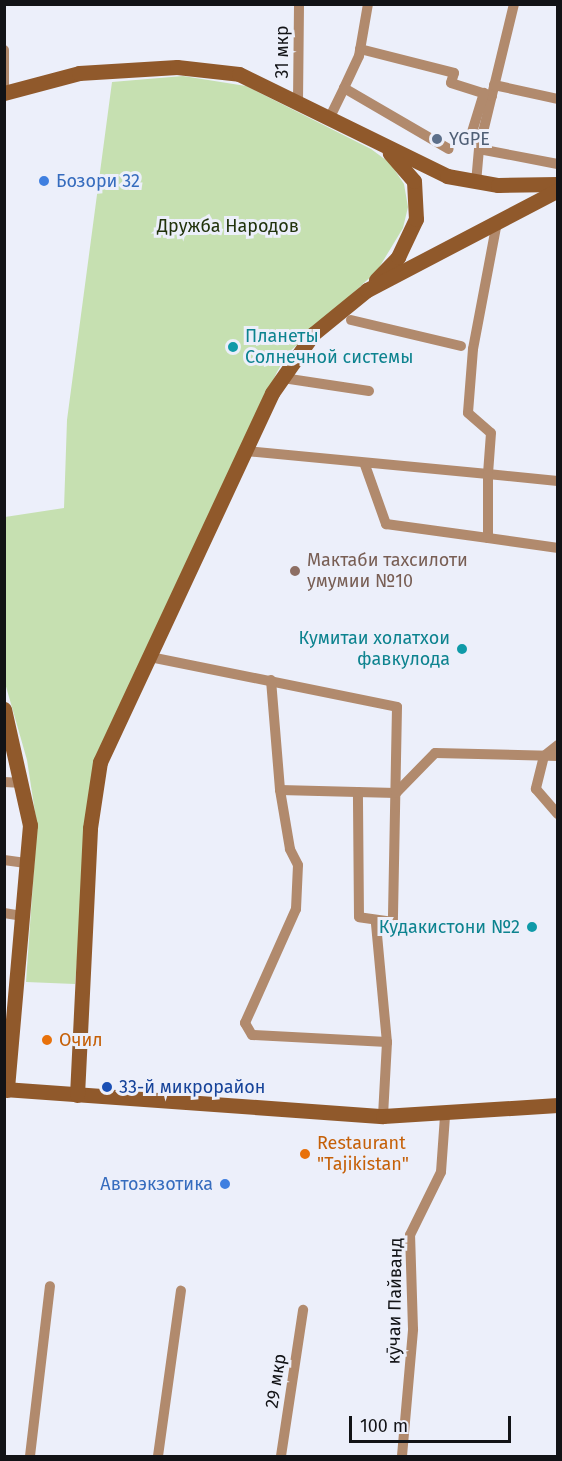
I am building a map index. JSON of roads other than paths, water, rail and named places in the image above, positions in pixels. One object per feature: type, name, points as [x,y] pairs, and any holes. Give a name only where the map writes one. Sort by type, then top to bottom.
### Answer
[{"type":"street","name":"31 мкр","points":[[298,4],[298,100]]},
{"type":"street","points":[[330,117],[360,49],[368,4]]},
{"type":"street","points":[[476,183],[490,91],[514,4]]},
{"type":"street","points":[[360,49],[454,73],[451,83],[490,91],[558,99]]},
{"type":"street","points":[[4,50],[4,86]]},
{"type":"street","points":[[4,93],[79,73],[177,67],[239,74],[298,100],[447,176],[476,183],[558,183]]},
{"type":"street","points":[[344,88],[449,149]]},
{"type":"street","points":[[472,132],[490,91]]},
{"type":"street","points":[[77,1095],[90,828],[99,762],[245,451],[283,378],[313,334],[367,290],[398,257],[416,219],[414,181],[377,140]]},
{"type":"street","points":[[480,149],[558,164]]},
{"type":"street","points":[[367,290],[558,190]]},
{"type":"street","points":[[488,538],[488,474],[491,433],[468,413],[473,349],[497,222]]},
{"type":"street","points":[[351,320],[461,346]]},
{"type":"street","points":[[283,378],[369,391]]},
{"type":"street","points":[[245,451],[366,465],[558,481]]},
{"type":"street","points":[[366,465],[386,524],[558,548]]},
{"type":"street","points":[[150,657],[397,707],[393,922],[376,924],[359,917],[358,792]]},
{"type":"street","points":[[271,680],[280,790],[290,849],[298,865],[296,909],[245,1023],[252,1035],[387,1042]]},
{"type":"street","points":[[4,708],[23,783],[30,825],[6,1093],[77,1095],[382,1116],[445,1116],[558,1105]]},
{"type":"street","points":[[558,745],[544,756],[536,789],[558,814]]},
{"type":"street","points":[[280,790],[396,793],[435,753],[558,756]]},
{"type":"street","points":[[4,782],[23,783]]},
{"type":"street","points":[[4,860],[26,863]]},
{"type":"street","points":[[4,913],[22,915]]},
{"type":"street","points":[[376,924],[387,1042],[382,1116]]},
{"type":"street","name":"кӯчаи Пайванд","points":[[402,1456],[413,1329],[410,1235],[441,1172],[445,1116]]},
{"type":"street","points":[[30,1456],[50,1286]]},
{"type":"street","points":[[158,1456],[181,1291]]},
{"type":"street","name":"29 мкр","points":[[280,1456],[303,1310]]},
{"type":"place","name":"YGPE","points":[[437,139]]},
{"type":"place","name":"Бозори 32","points":[[44,181]]},
{"type":"place","name":"Планеты Солнечной системы","points":[[233,347]]},
{"type":"place","name":"Мактаби тахсилоти умумии №10","points":[[295,571]]},
{"type":"place","name":"Кумитаи холатхои фавкулода","points":[[462,649]]},
{"type":"place","name":"Кудакистони №2","points":[[532,927]]},
{"type":"place","name":"Очил","points":[[47,1040]]},
{"type":"place","name":"33-й микрорайон","points":[[107,1087]]},
{"type":"place","name":"Restaurant \"Tajikistan\"","points":[[305,1154]]},
{"type":"place","name":"Автоэкзотика","points":[[225,1184]]},
{"type":"park label","name":"Дружба Народов","points":[[228,226]]}]
